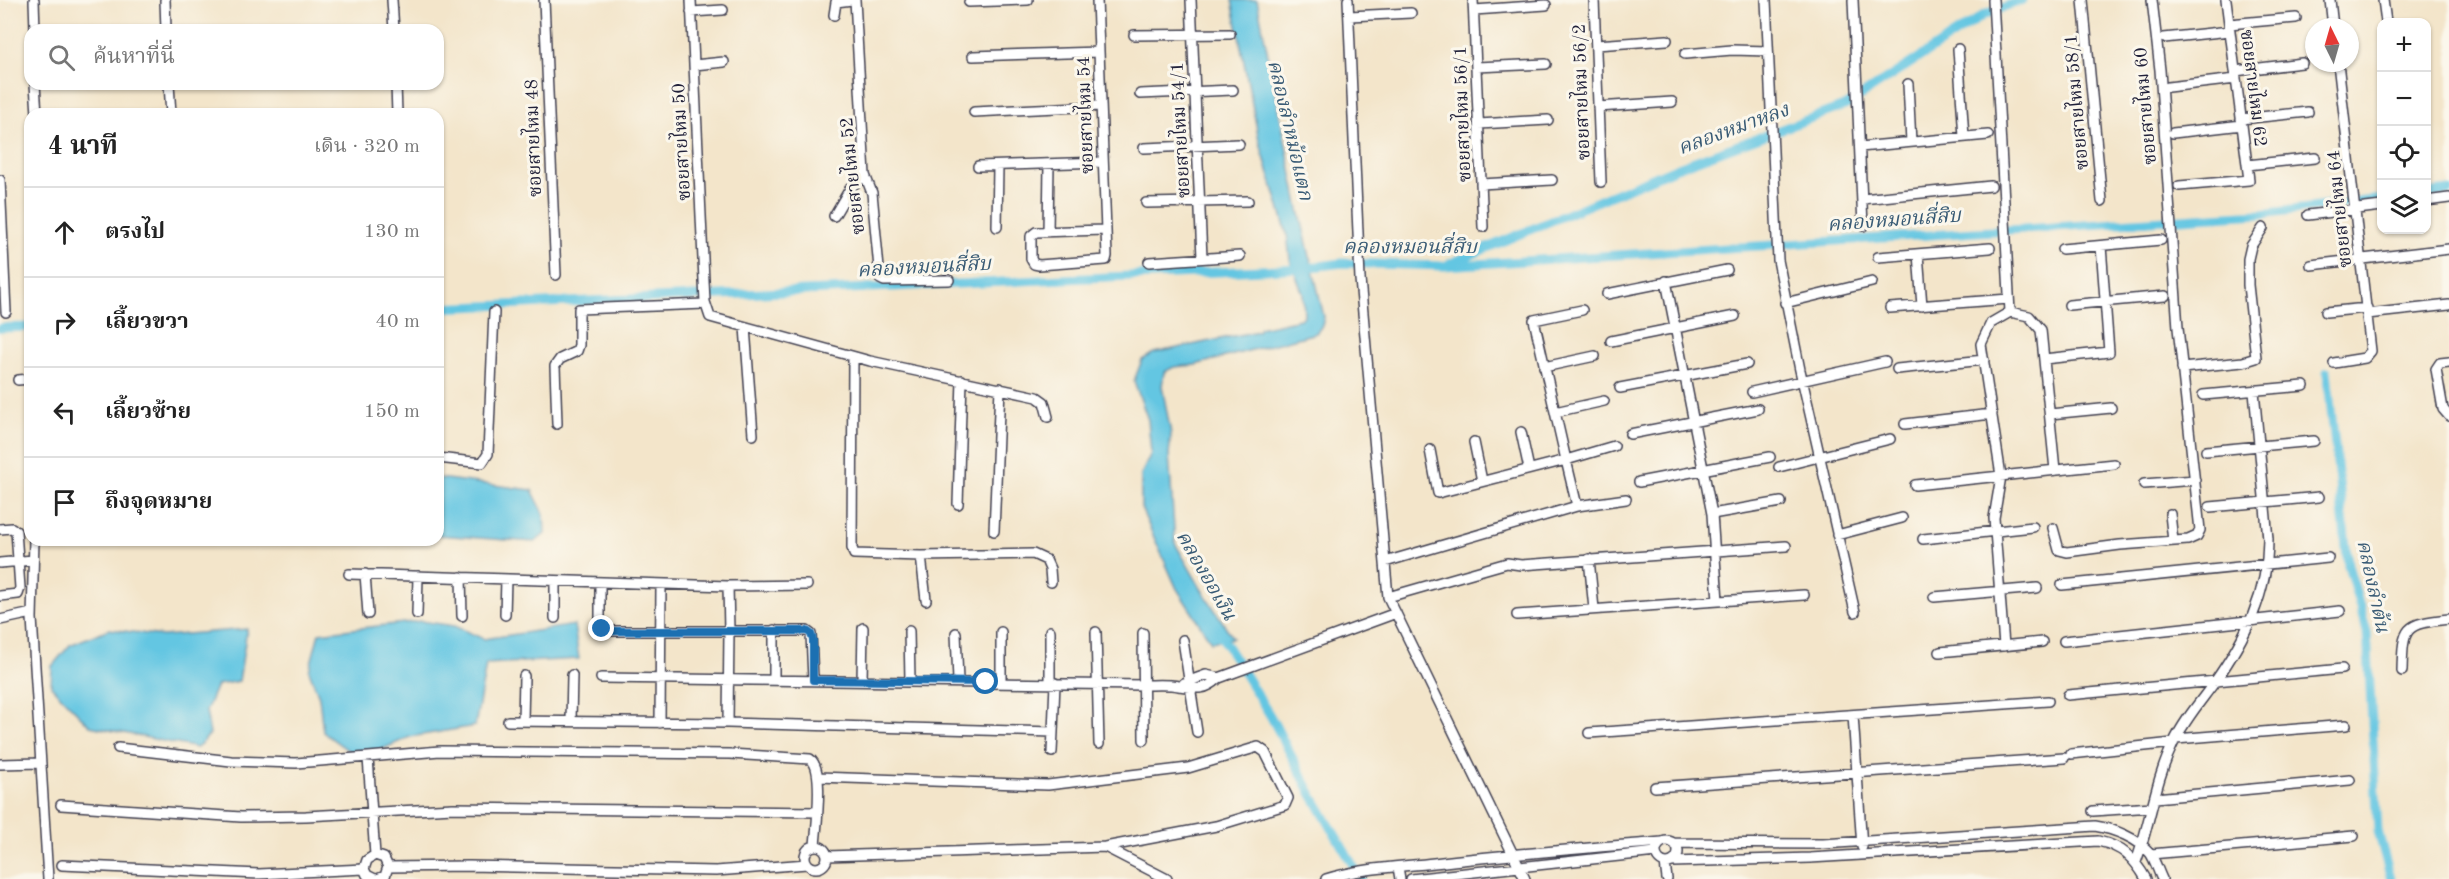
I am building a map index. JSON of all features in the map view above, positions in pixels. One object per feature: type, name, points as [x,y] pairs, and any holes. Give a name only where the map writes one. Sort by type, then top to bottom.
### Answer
[{"type":"street","points":[[34,0],[35,24]]},
{"type":"street","points":[[165,0],[166,24]]},
{"type":"street","points":[[392,0],[394,24]]},
{"type":"street","name":"ซอยสายไหม 48","points":[[544,0],[555,275]]},
{"type":"street","name":"ซอยสายไหม 50","points":[[691,0],[705,303]]},
{"type":"street","points":[[834,15],[836,2],[854,0]]},
{"type":"street","name":"ซอยสายไหม 52","points":[[854,0],[865,175],[872,193],[880,279],[884,281],[949,280]]},
{"type":"street","points":[[969,2],[1028,0]]},
{"type":"street","name":"ซอยสายไหม 54","points":[[1048,231],[1036,232],[1031,236],[1031,259],[1034,264],[1106,260],[1097,0]]},
{"type":"street","name":"ซอยสายไหม 54/1","points":[[1191,0],[1202,258]]},
{"type":"street","points":[[1348,0],[1360,279],[1388,597],[1524,879]]},
{"type":"street","name":"ซอยสายไหม 56/2","points":[[1594,0],[1601,182]]},
{"type":"street","points":[[1766,0],[1778,260],[1802,381],[1855,612]]},
{"type":"street","points":[[1853,0],[1863,226]]},
{"type":"street","points":[[1993,0],[2010,312]]},
{"type":"street","name":"ซอยสายไหม 58/1","points":[[2083,0],[2102,201]]},
{"type":"street","name":"ซอยสายไหม 60","points":[[2152,0],[2182,368],[2199,533],[2188,540],[2173,541]]},
{"type":"street","name":"ซอยสายไหม 62","points":[[2179,186],[2249,180],[2226,0]]},
{"type":"street","points":[[2330,0],[2332,18]]},
{"type":"street","points":[[2383,0],[2385,18]]},
{"type":"street","points":[[1474,5],[1546,4]]},
{"type":"street","name":"ซอยสายไหม 56/1","points":[[1474,5],[1483,226]]},
{"type":"street","points":[[691,12],[723,10]]},
{"type":"street","points":[[1349,16],[1411,14]]},
{"type":"street","points":[[2164,38],[2296,18]]},
{"type":"street","points":[[1134,35],[1230,34]]},
{"type":"street","points":[[1596,45],[1667,40]]},
{"type":"street","points":[[1958,49],[1964,137]]},
{"type":"street","points":[[1685,54],[1732,50],[1768,51]]},
{"type":"street","points":[[973,56],[1099,52]]},
{"type":"street","points":[[694,65],[724,62]]},
{"type":"street","points":[[2168,87],[2302,63]]},
{"type":"street","points":[[1476,67],[1546,64]]},
{"type":"street","name":"ซอยสายไหม 64","points":[[2334,363],[2365,358],[2371,351],[2354,186],[2339,72]]},
{"type":"street","points":[[1908,84],[1911,142]]},
{"type":"street","points":[[35,90],[37,108]]},
{"type":"street","points":[[169,90],[171,108]]},
{"type":"street","points":[[396,90],[397,108]]},
{"type":"street","points":[[1140,94],[1233,90]]},
{"type":"street","points":[[1598,107],[1672,102]]},
{"type":"street","points":[[974,112],[1101,106]]},
{"type":"street","points":[[2173,133],[2308,112]]},
{"type":"street","points":[[1479,124],[1548,120]]},
{"type":"street","points":[[1860,147],[1988,135]]},
{"type":"street","points":[[1144,148],[1239,144]]},
{"type":"street","points":[[2247,165],[2315,158]]},
{"type":"street","points":[[978,166],[1103,162]]},
{"type":"street","points":[[1049,164],[1048,231],[1105,230]]},
{"type":"street","points":[[997,227],[998,166]]},
{"type":"street","points":[[834,216],[851,187],[865,175]]},
{"type":"street","points":[[0,180],[6,312]]},
{"type":"street","points":[[1481,184],[1552,180]]},
{"type":"street","points":[[1862,199],[1991,186]]},
{"type":"street","points":[[2431,200],[2449,198]]},
{"type":"street","points":[[1146,202],[1248,201]]},
{"type":"street","points":[[2308,215],[2377,206]]},
{"type":"street","points":[[2182,368],[2243,362],[2256,358],[2248,285],[2248,259],[2251,246],[2263,228]]},
{"type":"street","points":[[2062,249],[2162,240]]},
{"type":"street","points":[[2044,359],[2109,352],[2101,246]]},
{"type":"street","points":[[1878,257],[1990,248]]},
{"type":"street","points":[[2311,265],[2449,249]]},
{"type":"street","points":[[1918,254],[1922,306]]},
{"type":"street","points":[[1149,262],[1240,256]]},
{"type":"street","points":[[1607,294],[1727,270]]},
{"type":"street","points":[[1666,281],[1712,514],[1718,601]]},
{"type":"street","points":[[1785,303],[1872,282]]},
{"type":"street","points":[[2069,306],[2165,296]]},
{"type":"street","points":[[1890,308],[2009,299]]},
{"type":"street","points":[[557,424],[555,366],[560,359],[572,355],[579,345],[579,309],[705,303],[710,317],[745,327],[853,357],[1037,397],[1044,402],[1048,417]]},
{"type":"street","points":[[2326,312],[2449,305]]},
{"type":"street","points":[[1577,506],[1534,320],[1582,310]]},
{"type":"street","points":[[444,459],[482,463],[488,454],[494,312]]},
{"type":"street","points":[[2004,646],[1994,518],[2001,476],[1981,344],[1990,323],[2010,312],[2029,316],[2041,330],[2055,470]]},
{"type":"street","points":[[1611,341],[1735,316]]},
{"type":"street","points":[[745,327],[753,435]]},
{"type":"street","points":[[1544,367],[1595,356]]},
{"type":"street","points":[[853,357],[852,548],[854,554],[921,556],[1033,554],[1046,560],[1050,569],[1051,582]]},
{"type":"street","points":[[1897,369],[1984,360]]},
{"type":"street","points":[[1752,392],[1885,362]]},
{"type":"street","points":[[2446,412],[2436,369],[2440,363],[2449,362]]},
{"type":"street","points":[[1620,388],[1747,364]]},
{"type":"street","points":[[18,380],[24,380]]},
{"type":"street","points":[[958,504],[962,380]]},
{"type":"street","points":[[2204,395],[2304,386]]},
{"type":"street","points":[[994,531],[1000,388]]},
{"type":"street","points":[[2136,862],[2153,803],[2175,741],[2251,621],[2259,600],[2268,564],[2268,539],[2254,391]]},
{"type":"street","points":[[1555,412],[1604,401]]},
{"type":"street","points":[[2050,414],[2111,408]]},
{"type":"street","points":[[1630,434],[1758,409]]},
{"type":"street","points":[[1905,424],[1992,414]]},
{"type":"street","points":[[1521,432],[1529,469]]},
{"type":"street","points":[[1779,467],[1890,439]]},
{"type":"street","points":[[2206,451],[2314,441]]},
{"type":"street","points":[[1474,442],[1482,481]]},
{"type":"street","points":[[1430,450],[1438,493],[1614,446]]},
{"type":"street","points":[[1640,482],[1770,457]]},
{"type":"street","points":[[1915,485],[2114,464]]},
{"type":"street","points":[[2144,484],[2195,480]]},
{"type":"street","points":[[2210,507],[2319,497]]},
{"type":"street","points":[[1385,562],[1577,506],[1626,499]]},
{"type":"street","points":[[1712,514],[1781,502]]},
{"type":"street","points":[[2053,528],[2059,550],[2067,552],[2173,541],[2170,514]]},
{"type":"street","points":[[1837,535],[1902,518]]},
{"type":"street","points":[[1923,539],[2032,527]]},
{"type":"street","points":[[0,529],[12,528],[16,531],[20,592],[0,596]]},
{"type":"street","points":[[34,546],[32,613],[48,879]]},
{"type":"street","points":[[1388,597],[1507,563],[1521,565],[1786,546]]},
{"type":"street","points":[[921,556],[926,600]]},
{"type":"street","points":[[2062,585],[2328,558]]},
{"type":"street","points":[[1590,559],[1594,609]]},
{"type":"street","points":[[0,562],[33,560]]},
{"type":"street","points":[[349,574],[728,586],[807,585]]},
{"type":"street","points":[[365,574],[368,614]]},
{"type":"street","points":[[417,614],[418,576]]},
{"type":"street","points":[[461,578],[462,616]]},
{"type":"street","points":[[505,615],[506,579]]},
{"type":"street","points":[[555,581],[555,618]]},
{"type":"street","points":[[600,582],[600,624],[602,629],[607,631],[807,631],[811,634],[813,680]]},
{"type":"street","points":[[660,723],[662,584]]},
{"type":"street","points":[[728,586],[728,723]]},
{"type":"street","points":[[1934,597],[2037,588]]},
{"type":"street","points":[[1517,615],[1804,595]]},
{"type":"street","points":[[2064,641],[2340,611]]},
{"type":"street","points":[[0,620],[32,613]]},
{"type":"street","points":[[601,678],[958,681],[1179,686],[1190,685],[1206,675],[1219,678],[1396,613]]},
{"type":"street","points":[[2402,671],[2402,650],[2407,631],[2418,623],[2449,619]]},
{"type":"street","points":[[862,680],[863,628]]},
{"type":"street","points":[[774,630],[774,679]]},
{"type":"street","points":[[909,631],[910,681]]},
{"type":"street","points":[[1050,631],[1053,683],[1052,752]]},
{"type":"street","points":[[1001,632],[1001,682]]},
{"type":"street","points":[[1096,632],[1099,744]]},
{"type":"street","points":[[956,633],[958,681]]},
{"type":"street","points":[[1143,633],[1143,740]]},
{"type":"street","points":[[1183,640],[1197,732]]},
{"type":"street","points":[[1940,652],[2042,642]]},
{"type":"street","points":[[2068,695],[2216,679],[2342,669]]},
{"type":"street","points":[[571,721],[572,675]]},
{"type":"street","points":[[523,721],[524,676]]},
{"type":"street","points":[[1589,733],[2048,701]]},
{"type":"street","points":[[1853,715],[1863,855]]},
{"type":"street","points":[[508,721],[728,723],[1053,732]]},
{"type":"street","points":[[1655,787],[2068,756],[2175,741],[2346,725]]},
{"type":"street","points":[[819,777],[1048,785],[1188,768],[1258,747],[1265,752],[1288,798],[1285,805],[1216,826],[1105,847],[827,856]]},
{"type":"street","points":[[118,748],[231,761],[296,763],[440,751],[730,754],[810,759],[815,764],[819,777],[814,846]]},
{"type":"street","points":[[368,758],[375,855]]},
{"type":"street","points":[[0,764],[41,763]]},
{"type":"street","points":[[2093,811],[2350,780]]},
{"type":"street","points":[[61,805],[241,817],[464,808],[816,812]]},
{"type":"street","points":[[1326,879],[1344,874],[1512,854],[1662,843],[1823,844],[2095,826],[2117,831],[2142,846],[2151,854],[2162,879]]},
{"type":"street","points":[[1987,833],[1988,847]]},
{"type":"street","points":[[2151,854],[2354,836]]},
{"type":"street","points":[[1662,843],[1656,852],[1658,859],[1669,863],[1863,855],[2098,841],[2122,849],[2136,862],[2146,879]]},
{"type":"street","points":[[1667,879],[1669,863],[1678,853],[1673,843]]},
{"type":"street","points":[[813,879],[810,866],[804,858],[806,851],[814,846],[821,848],[827,856]]},
{"type":"street","points":[[1105,847],[1167,879]]},
{"type":"street","points":[[1411,879],[1656,852]]},
{"type":"street","points":[[375,855],[384,858],[388,867],[385,876],[376,879],[367,875],[364,869],[367,860],[375,855]]},
{"type":"street","points":[[388,867],[469,866],[716,871],[823,865],[827,856]]},
{"type":"street","points":[[62,865],[259,874],[364,869]]},
{"type":"street","points":[[1398,867],[1400,879]]},
{"type":"water","points":[[1232,0],[1257,0],[1298,205],[1324,317],[1322,326],[1316,333],[1195,365],[1174,367],[1164,372],[1162,386],[1171,434],[1169,455],[1175,543],[1233,638],[1211,642],[1177,589],[1141,508],[1141,475],[1151,453],[1148,420],[1134,381],[1142,360],[1154,353],[1258,331],[1260,328],[1300,319],[1304,316],[1303,294],[1290,260],[1287,234],[1259,140]]},
{"type":"water","points":[[444,479],[532,490],[544,514],[545,534],[535,542],[444,535]]},
{"type":"water","points":[[421,621],[454,626],[484,639],[574,625],[579,659],[486,664],[475,726],[410,737],[378,751],[349,751],[323,732],[319,697],[309,671],[319,633]]},
{"type":"water","points":[[109,629],[163,636],[247,629],[239,681],[217,685],[206,711],[210,734],[197,748],[90,726],[51,686],[52,666],[70,645]]},
{"type":"waterway","name":"คลองหมาหลง","points":[[1449,264],[1681,166],[1847,105],[1984,15],[2022,0]]},
{"type":"waterway","name":"คลองหมอนสี่สิบ","points":[[2431,193],[2449,191]]},
{"type":"waterway","name":"คลองหมอนสี่สิบ","points":[[444,308],[1304,268],[1342,263],[1444,266],[2260,214],[2377,200]]},
{"type":"waterway","name":"คลองหมอนสี่สิบ","points":[[0,328],[24,327]]},
{"type":"waterway","name":"คลองลำต้น","points":[[2327,372],[2348,565],[2367,632],[2378,831],[2391,879]]},
{"type":"waterway","name":"คลองออเงิน","points":[[1218,631],[1271,717],[1311,793],[1361,879]]},
{"type":"route","points":[[602,629],[607,631],[807,631],[813,640],[813,680],[986,682]]},
{"type":"water label","name":"คลองลำหม้อแตก","points":[[1291,130]]}]
